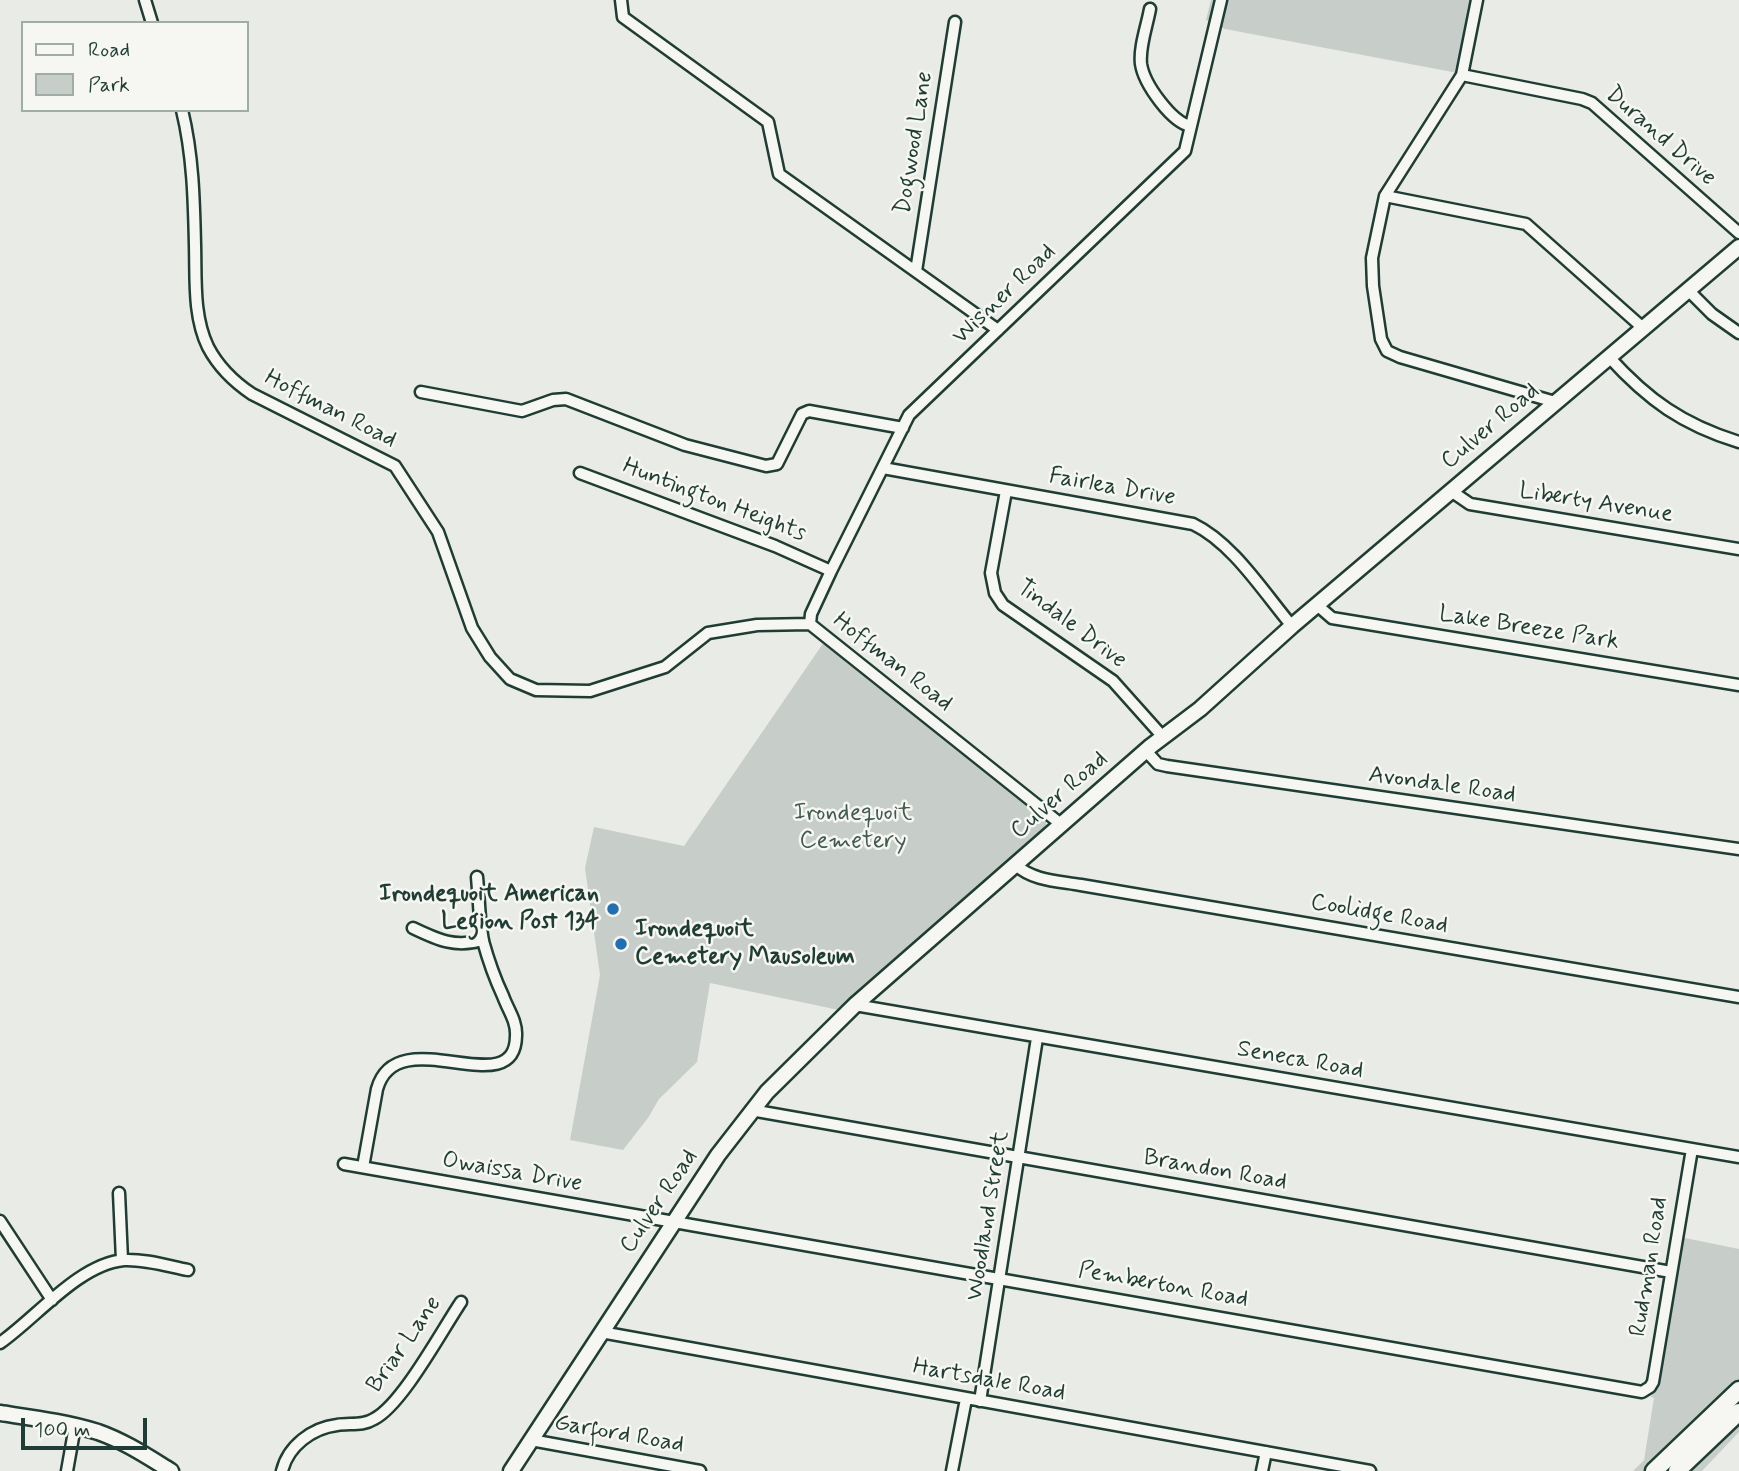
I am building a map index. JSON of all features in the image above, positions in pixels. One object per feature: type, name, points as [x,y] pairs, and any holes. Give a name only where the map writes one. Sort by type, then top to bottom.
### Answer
[{"type":"main road","name":"Culver Road","points":[[511,1471],[673,1222],[751,1110],[855,1005],[1146,751],[1200,709],[1292,626],[1739,247]]},
{"type":"main road","points":[[1654,1471],[1739,1390]]},
{"type":"main road","points":[[1677,1471],[1739,1412]]},
{"type":"main road","points":[[0,1413],[75,1426],[120,1441],[171,1471]]},
{"type":"street","points":[[145,0],[151,21]]},
{"type":"street","points":[[621,0],[623,17],[768,122],[779,173],[998,330]]},
{"type":"street","name":"Wisner Road","points":[[810,624],[811,614],[831,571],[909,415],[1185,151],[1221,0]]},
{"type":"street","points":[[1477,0],[1462,75],[1384,196],[1372,258],[1381,339],[1387,351],[1400,358],[1555,402]]},
{"type":"street","points":[[1150,9],[1141,54],[1143,71],[1165,108],[1182,125],[1191,127]]},
{"type":"street","name":"Dogwood Lane","points":[[916,271],[955,22]]},
{"type":"street","name":"Durand Drive","points":[[1462,75],[1592,103],[1739,233]]},
{"type":"street","name":"Hoffman Road","points":[[182,112],[191,163],[197,304],[208,346],[232,378],[252,394],[395,466],[438,532],[472,628],[490,657],[510,679],[536,690],[590,691],[665,667],[708,633],[757,625],[810,624],[1062,825]]},
{"type":"street","points":[[1384,196],[1526,224],[1643,328]]},
{"type":"street","points":[[1688,290],[1713,314],[1739,333]]},
{"type":"street","points":[[1609,357],[1667,411],[1701,429],[1739,442]]},
{"type":"street","points":[[421,392],[522,411],[553,400],[566,399],[697,449],[766,466],[777,464],[802,414],[809,411],[903,428]]},
{"type":"street","name":"Fairlea Drive","points":[[883,468],[1186,522],[1205,530],[1227,548],[1292,626]]},
{"type":"street","name":"Huntington Heights","points":[[580,473],[775,546],[831,571]]},
{"type":"street","name":"Tindale Drive","points":[[1006,491],[992,573],[993,587],[999,600],[1014,614],[1113,681],[1163,737]]},
{"type":"street","name":"Liberty Avenue","points":[[1451,491],[1470,504],[1739,549]]},
{"type":"street","name":"Lake Breeze Park","points":[[1317,605],[1332,618],[1739,685]]},
{"type":"street","name":"Avondale Road","points":[[1146,751],[1158,764],[1194,771],[1739,849]]},
{"type":"street","name":"Coolidge Road","points":[[1016,865],[1033,876],[1081,885],[1739,997]]},
{"type":"street","points":[[363,1167],[377,1089],[390,1067],[402,1060],[416,1058],[484,1066],[499,1063],[510,1055],[516,1043],[515,1024],[483,940],[477,877]]},
{"type":"street","points":[[413,928],[448,943],[464,944],[483,940]]},
{"type":"street","name":"Seneca Road","points":[[855,1005],[1739,1157]]},
{"type":"street","name":"Woodland Street","points":[[980,1401],[1037,1038]]},
{"type":"street","name":"Brandon Road","points":[[751,1110],[1671,1272]]},
{"type":"street","name":"Rudman Road","points":[[1646,1391],[1653,1382],[1692,1149]]},
{"type":"street","name":"Owaissa Drive","points":[[344,1164],[673,1222]]},
{"type":"street","points":[[120,1193],[122,1260]]},
{"type":"street","points":[[0,1221],[52,1300]]},
{"type":"street","name":"Pemberton Road","points":[[673,1222],[1646,1391]]},
{"type":"street","points":[[0,1343],[86,1274],[101,1266],[122,1260],[188,1270]]},
{"type":"street","name":"Briar Lane","points":[[282,1471],[294,1448],[311,1434],[334,1425],[369,1422],[387,1410],[404,1389],[461,1302]]},
{"type":"street","name":"Hartsdale Road","points":[[601,1332],[1370,1471]]},
{"type":"street","points":[[952,1471],[966,1399]]},
{"type":"street","points":[[67,1471],[75,1426]]},
{"type":"street","name":"Garford Road","points":[[531,1440],[701,1471]]},
{"type":"street","points":[[1262,1471],[1266,1452]]},
{"type":"green space","points":[[1211,0],[1477,0],[1463,74],[1225,29],[1206,20]]},
{"type":"green space","name":"Irondequoit Cemetery","points":[[824,642],[1041,814],[1046,819],[1046,829],[839,1010],[710,983],[697,1062],[659,1099],[623,1150],[570,1140],[600,975],[585,868],[594,827],[684,846]]},
{"type":"green space","points":[[1680,1237],[1739,1249],[1739,1432],[1702,1471],[1633,1471],[1644,1460],[1654,1398],[1651,1397],[1655,1387]]},
{"type":"place","name":"Irondequoit American Legion Post 134","points":[[613,909]]},
{"type":"place","name":"Irondequoit Cemetery Mausoleum","points":[[621,944]]}]
